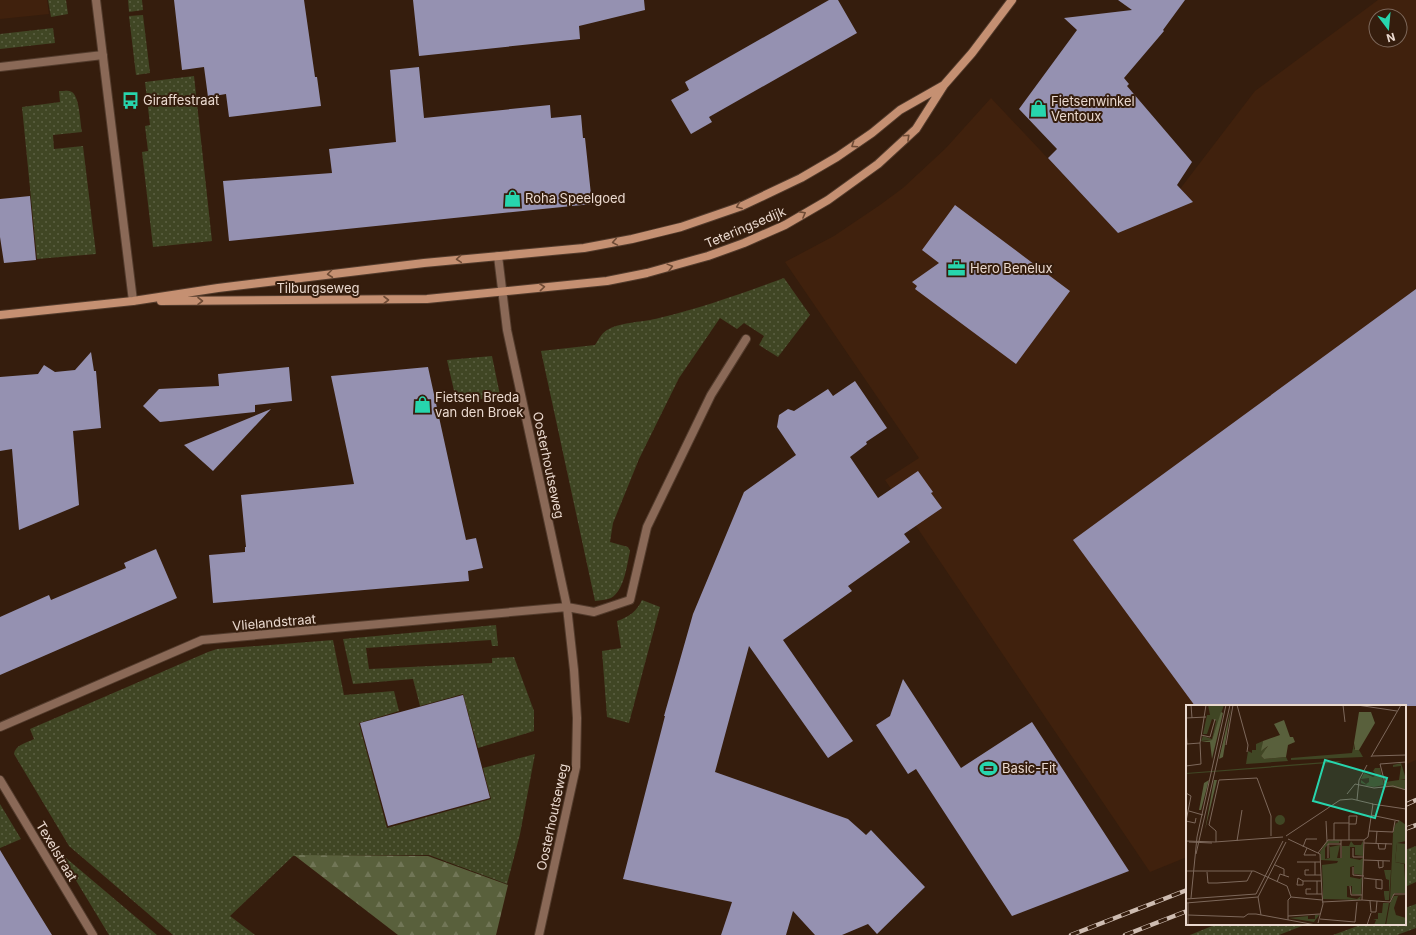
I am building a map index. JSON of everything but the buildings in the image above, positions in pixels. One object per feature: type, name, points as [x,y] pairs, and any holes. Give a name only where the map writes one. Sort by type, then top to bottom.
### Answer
[{"type":"main road","name":"Teteringsedijk","points":[[503,291],[607,281],[647,273],[708,256],[744,243],[785,225],[828,200],[878,164],[916,130],[944,85],[972,53],[1012,0]]},
{"type":"main road","name":"Teteringsedijk","points":[[498,256],[584,248],[632,239],[681,227],[742,206],[801,178],[872,133],[900,110],[944,85]]},
{"type":"main road","name":"Tilburgseweg","points":[[0,315],[132,301],[218,288],[443,261],[498,256]]},
{"type":"main road","name":"Tilburgseweg","points":[[132,301],[427,299],[503,291]]},
{"type":"street","points":[[96,0],[132,301]]},
{"type":"street","points":[[0,66],[103,55]]},
{"type":"street","name":"Oosterhoutseweg","points":[[498,256],[507,330],[567,607],[574,670],[577,718],[576,767],[539,935]]},
{"type":"street","points":[[567,607],[594,612],[630,600],[647,527],[711,395],[746,339]]},
{"type":"street","name":"Vlielandstraat","points":[[0,727],[202,640],[567,607]]},
{"type":"street","name":"Texelstraat","points":[[0,780],[92,935]]},
{"type":"shaded area","points":[[0,0],[47,0],[49,14],[0,19]]},
{"type":"shaded area","points":[[1378,0],[1416,0],[1416,760],[1406,765],[1406,705],[1186,705],[1186,857],[1150,872],[885,480],[919,458],[785,262],[834,236],[903,188],[946,148],[991,98],[1118,233],[1193,202],[1180,189],[1255,91]]},
{"type":"green space","points":[[48,0],[66,0],[68,14],[51,17]]},
{"type":"green space","points":[[128,0],[142,0],[143,10],[129,12]]},
{"type":"green space","points":[[143,15],[150,73],[136,75],[129,16]]},
{"type":"green space","points":[[53,28],[55,43],[0,49],[0,34]]},
{"type":"green space","points":[[194,76],[212,241],[153,247],[142,152],[148,151],[145,126],[150,125],[145,82]]},
{"type":"green space","points":[[59,91],[71,91],[75,95],[82,132],[53,135],[54,149],[83,146],[96,254],[37,259],[22,107],[60,102]]},
{"type":"green space","points":[[784,278],[810,315],[778,357],[759,345],[764,336],[744,323],[737,329],[720,318],[679,378],[639,459],[613,523],[610,542],[628,547],[630,551],[622,584],[619,590],[611,598],[595,601],[541,351],[595,345],[604,332],[614,327],[626,323],[653,319],[691,310]]},
{"type":"green space","points":[[492,356],[500,395],[457,404],[447,360]]},
{"type":"green space","points":[[642,600],[660,607],[629,723],[607,717],[602,651],[621,648],[617,621],[632,613]]},
{"type":"green space","points":[[496,625],[498,646],[492,646],[491,640],[366,648],[369,669],[492,663],[492,658],[514,657],[534,711],[534,731],[478,748],[463,694],[420,706],[413,679],[353,684],[343,639]]},
{"type":"green space","points":[[333,640],[344,695],[394,691],[399,711],[359,723],[387,828],[491,799],[483,768],[535,754],[520,834],[507,884],[429,855],[293,856],[230,916],[255,935],[173,935],[69,846],[14,754],[16,748],[34,739],[30,729],[208,652],[217,649]]},
{"type":"green space","points":[[0,804],[21,839],[0,848]]},
{"type":"green space","points":[[1416,846],[1416,882],[1406,887],[1406,850]]},
{"type":"green space","points":[[294,855],[428,856],[508,885],[496,935],[398,935]]},
{"type":"green space","points":[[66,858],[157,935],[109,935],[63,859]]},
{"type":"green space","points":[[1416,904],[1416,928],[1397,935],[1333,935],[1360,925],[1406,925],[1406,908]]},
{"type":"green space","points":[[1215,925],[1304,925],[1279,935],[1190,935]]},
{"type":"railway","points":[[1406,805],[1416,800]]},
{"type":"railway","points":[[1406,829],[1416,825]]},
{"type":"railway","points":[[1071,935],[1186,890]]},
{"type":"railway","points":[[1125,935],[1186,911]]},
{"type":"place","name":"Giraffestraat","points":[[130,100]]},
{"type":"place","name":"Fietsenwinkel Ventoux","points":[[1038,108]]},
{"type":"place","name":"Roha Speelgoed","points":[[512,198]]},
{"type":"place","name":"Hero Benelux","points":[[957,268]]},
{"type":"place","name":"Fietsen Breda van den Broek","points":[[422,404]]},
{"type":"place","name":"Basic-Fit","points":[[989,768]]}]
